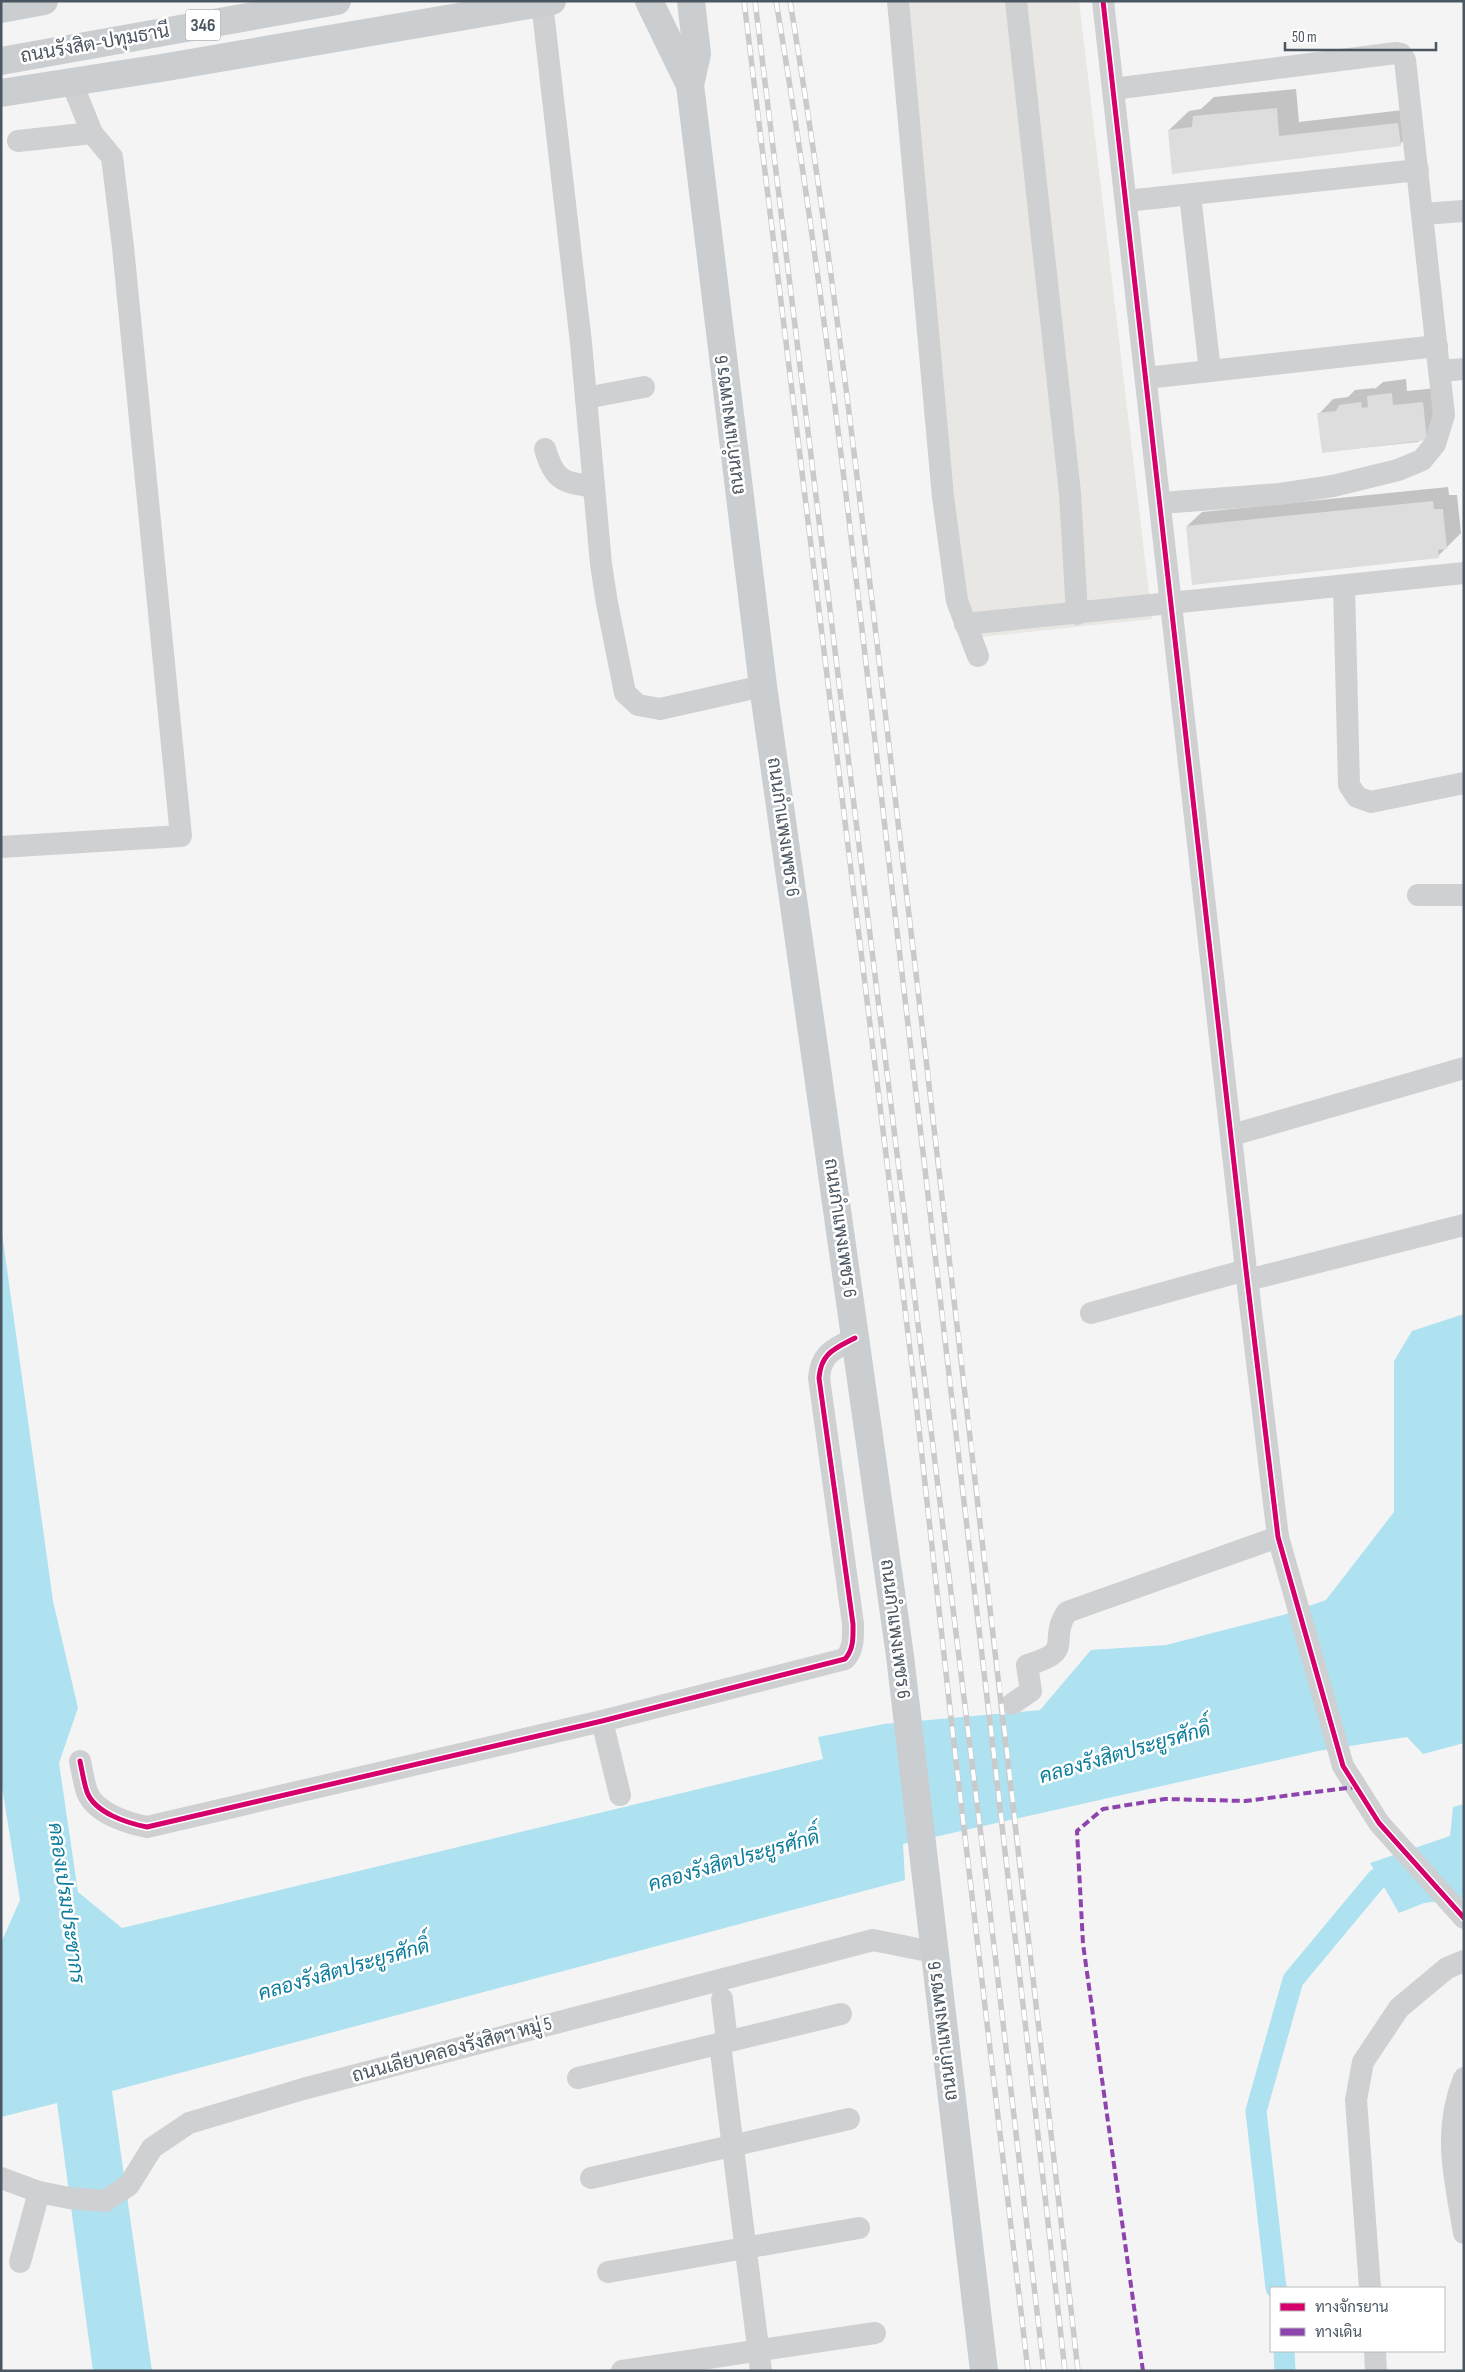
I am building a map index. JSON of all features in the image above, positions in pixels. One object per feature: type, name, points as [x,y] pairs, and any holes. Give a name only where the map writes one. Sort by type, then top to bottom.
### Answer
[{"type":"main road","points":[[1,9],[44,1]]},
{"type":"main road","name":"ถนนรังสิต-ปทุมธานี","points":[[1,61],[337,1]]},
{"type":"main road","name":"ถนนกำแพงเพชร 6","points":[[649,1],[690,85],[763,686],[900,1656],[933,1952],[984,2371]]},
{"type":"main road","name":"ถนนกำแพงเพชร 6","points":[[690,1],[697,54],[690,85]]},
{"type":"main road","points":[[1,93],[547,2]]},
{"type":"street","points":[[898,1],[943,497],[952,575],[957,601],[978,656]]},
{"type":"street","points":[[1016,1],[1070,493],[1077,614]]},
{"type":"street","points":[[1103,1],[1278,1537],[1343,1766],[1379,1823],[1462,1915]]},
{"type":"street","points":[[547,2],[606,603],[626,693],[631,700],[651,709],[660,709],[763,686]]},
{"type":"street","points":[[1113,89],[1401,54],[1406,60],[1444,415],[1435,444],[1422,460],[1398,470],[1333,486],[1280,494],[1161,503]]},
{"type":"street","points":[[1,847],[180,836],[124,256],[112,157],[92,133],[72,82]]},
{"type":"street","points":[[18,141],[92,133]]},
{"type":"street","points":[[1126,201],[1418,170]]},
{"type":"street","points":[[1190,195],[1210,371]]},
{"type":"street","points":[[1423,214],[1464,211]]},
{"type":"street","points":[[1146,378],[1437,346]]},
{"type":"street","points":[[1440,371],[1464,369]]},
{"type":"street","points":[[586,398],[644,387]]},
{"type":"street","points":[[545,449],[550,464],[560,479],[567,483],[594,487]]},
{"type":"street","points":[[965,624],[1464,573]]},
{"type":"street","points":[[1344,586],[1348,785],[1357,797],[1371,802],[1464,783]]},
{"type":"street","points":[[1418,895],[1464,895]]},
{"type":"street","points":[[1232,1134],[1464,1068]]},
{"type":"street","points":[[1091,1313],[1247,1275],[1464,1226]]},
{"type":"street","points":[[80,1761],[88,1794],[99,1808],[131,1824],[147,1827],[602,1721],[845,1659],[850,1654],[853,1644],[853,1624],[820,1378],[820,1366],[825,1357],[834,1349],[855,1338]]},
{"type":"street","points":[[1012,1704],[1032,1691],[1027,1665],[1053,1656],[1059,1646],[1059,1623],[1066,1612],[1278,1537]]},
{"type":"street","points":[[602,1721],[620,1794]]},
{"type":"street","name":"ถนนเลียบคลองรังสิตฯ หมู่ 5","points":[[1,2178],[39,2192],[69,2198],[105,2201],[129,2184],[152,2148],[189,2123],[303,2089],[873,1940],[933,1952]]},
{"type":"street","points":[[1370,2287],[1356,2100],[1363,2062],[1399,2008],[1447,1968],[1464,1961]]},
{"type":"street","points":[[722,1999],[723,2042],[733,2147],[760,2361]]},
{"type":"street","points":[[578,2078],[841,2014]]},
{"type":"street","points":[[1464,2078],[1452,2114],[1451,2154],[1464,2233]]},
{"type":"street","points":[[592,2178],[849,2119]]},
{"type":"street","points":[[20,2262],[39,2192]]},
{"type":"street","points":[[608,2272],[859,2228]]},
{"type":"street","points":[[622,2371],[760,2361],[876,2333]]},
{"type":"street","points":[[1375,2352],[1376,2371]]},
{"type":"shaded area","points":[[891,1],[1079,1],[1152,619],[961,639]]},
{"type":"water","points":[[1,1226],[53,1601],[78,1708],[59,1763],[78,1892],[122,1928],[823,1759],[818,1737],[884,1724],[1040,1710],[1091,1650],[1166,1645],[1283,1615],[1326,1600],[1394,1512],[1394,1361],[1412,1331],[1464,1314],[1464,1743],[1423,1754],[1407,1737],[1318,1751],[903,1844],[905,1880],[112,2091],[152,2371],[93,2371],[57,2103],[1,2117],[1,1943],[20,1900],[1,1780]]},
{"type":"water","points":[[1464,1804],[1464,1898],[1424,1903],[1399,1913],[1370,1863],[1450,1836],[1453,1807]]},
{"type":"building","points":[[1277,108],[1279,136],[1398,123],[1401,146],[1172,174],[1168,130],[1192,127],[1193,116]]},
{"type":"building","points":[[1392,393],[1393,405],[1423,402],[1427,440],[1322,453],[1317,413],[1336,411],[1339,405],[1361,402],[1362,408],[1368,407],[1367,396]]},
{"type":"building","points":[[1433,501],[1434,509],[1443,509],[1447,549],[1438,550],[1439,558],[1192,585],[1186,526]]},
{"type":"waterway","points":[[1276,2287],[1256,2111],[1293,1980],[1377,1879],[1407,1869]]},
{"type":"waterway","points":[[1284,2352],[1285,2371]]},
{"type":"railway","points":[[744,1],[912,1366],[951,1718],[1028,2371]]},
{"type":"railway","points":[[755,1],[982,1844],[1044,2371]]},
{"type":"railway","points":[[776,1],[813,241],[844,482],[1065,2371]]},
{"type":"railway","points":[[790,1],[826,241],[858,482],[1078,2371]]},
{"type":"marked path","points":[[1143,2371],[1083,1944],[1077,1831],[1103,1809],[1165,1799],[1245,1801],[1355,1787]]},
{"type":"cycle path","points":[[1103,1],[1246,1270],[1278,1537],[1343,1766],[1379,1823],[1464,1918]]},
{"type":"cycle path","points":[[80,1761],[87,1792],[97,1806],[121,1820],[147,1827],[602,1721],[845,1659],[851,1647],[853,1624],[819,1378],[820,1370],[826,1357],[835,1349],[855,1338]]},
{"type":"water label","name":"คลองรังสิตประยูรศักดิ์","points":[[1125,1753]]},
{"type":"water label","name":"คลองรังสิตประยูรศักดิ์","points":[[734,1861]]},
{"type":"water label","name":"คลองเปรมประชากร","points":[[66,1903]]},
{"type":"water label","name":"คลองรังสิตประยูรศักดิ์","points":[[344,1970]]}]
